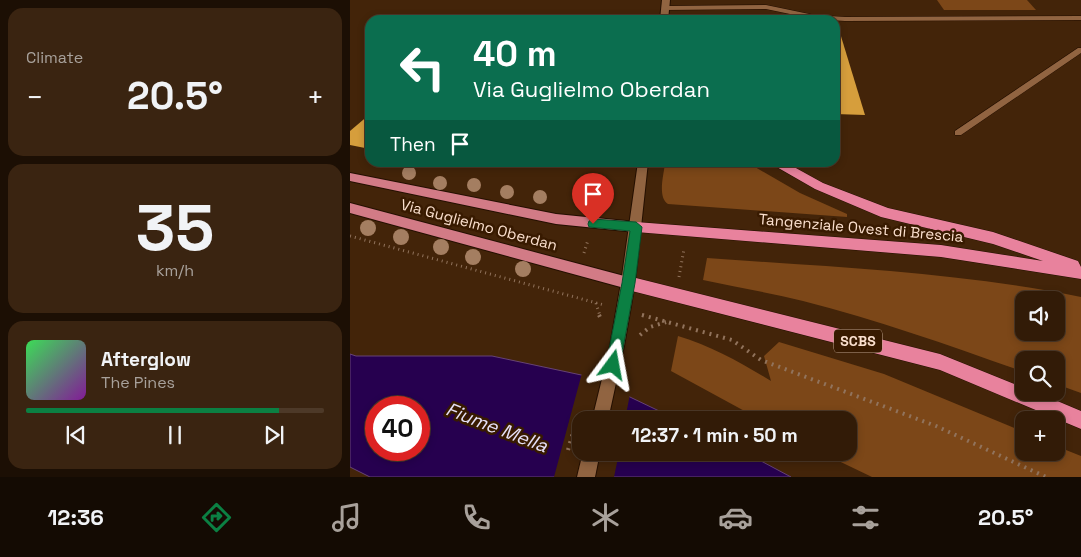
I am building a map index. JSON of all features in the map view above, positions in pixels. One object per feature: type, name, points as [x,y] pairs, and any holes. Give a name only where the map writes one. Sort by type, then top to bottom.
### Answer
[{"type":"highway","points":[[784,167],[820,186],[886,213],[993,238],[1081,268]]},
{"type":"highway","name":"Tangenziale Ovest di Brescia","points":[[636,227],[941,251],[1081,273]]},
{"type":"highway","name":"SCBS","points":[[628,283],[940,362],[1081,420]]},
{"type":"main road","name":"Via Guglielmo Oberdan","points":[[350,177],[556,219],[636,227]]},
{"type":"main road","name":"Via Guglielmo Oberdan","points":[[350,208],[628,283]]},
{"type":"street","points":[[602,411],[620,332],[636,227],[642,167]]},
{"type":"street","points":[[586,477],[590,461]]},
{"type":"lane","points":[[666,4],[766,7],[804,15]]},
{"type":"lane","points":[[840,19],[1081,18]]},
{"type":"lane","points":[[958,133],[1081,50]]},
{"type":"path","points":[[564,294],[585,252],[601,198]]},
{"type":"path","points":[[672,323],[687,231]]},
{"type":"path","points":[[350,236],[596,303],[601,324]]},
{"type":"path","points":[[639,337],[650,328],[668,322],[732,340],[760,360],[936,426],[1046,477]]},
{"type":"shaded area","points":[[937,0],[1027,0],[1036,10],[944,10]]},
{"type":"shaded area","points":[[664,167],[755,167],[800,193],[847,214],[847,217],[668,204],[662,191]]},
{"type":"shaded area","points":[[707,258],[942,276],[1046,291],[1015,291],[1015,341],[1065,341],[1065,294],[1081,297],[1081,393],[1065,387],[1065,351],[1015,351],[1015,369],[859,316],[791,298],[703,280]]},
{"type":"shaded area","points":[[678,336],[737,361],[771,381],[764,356],[779,342],[884,374],[1015,428],[1015,461],[1065,461],[1065,450],[1081,456],[1081,477],[872,477],[839,461],[857,461],[857,411],[744,411],[671,371]]},
{"type":"water","name":"Fiume Mella","points":[[350,354],[356,356],[492,356],[586,376],[659,411],[572,411],[572,461],[761,461],[791,477],[370,477],[350,467]]},
{"type":"pier","points":[[582,373],[630,394],[627,411],[572,411],[572,461],[617,461],[614,477],[554,477]]},
{"type":"building","points":[[840,33],[865,115],[840,114]]},
{"type":"building","points":[[365,118],[365,148],[350,145],[350,131]]},
{"type":"route","points":[[593,224],[636,227],[613,365]]}]
